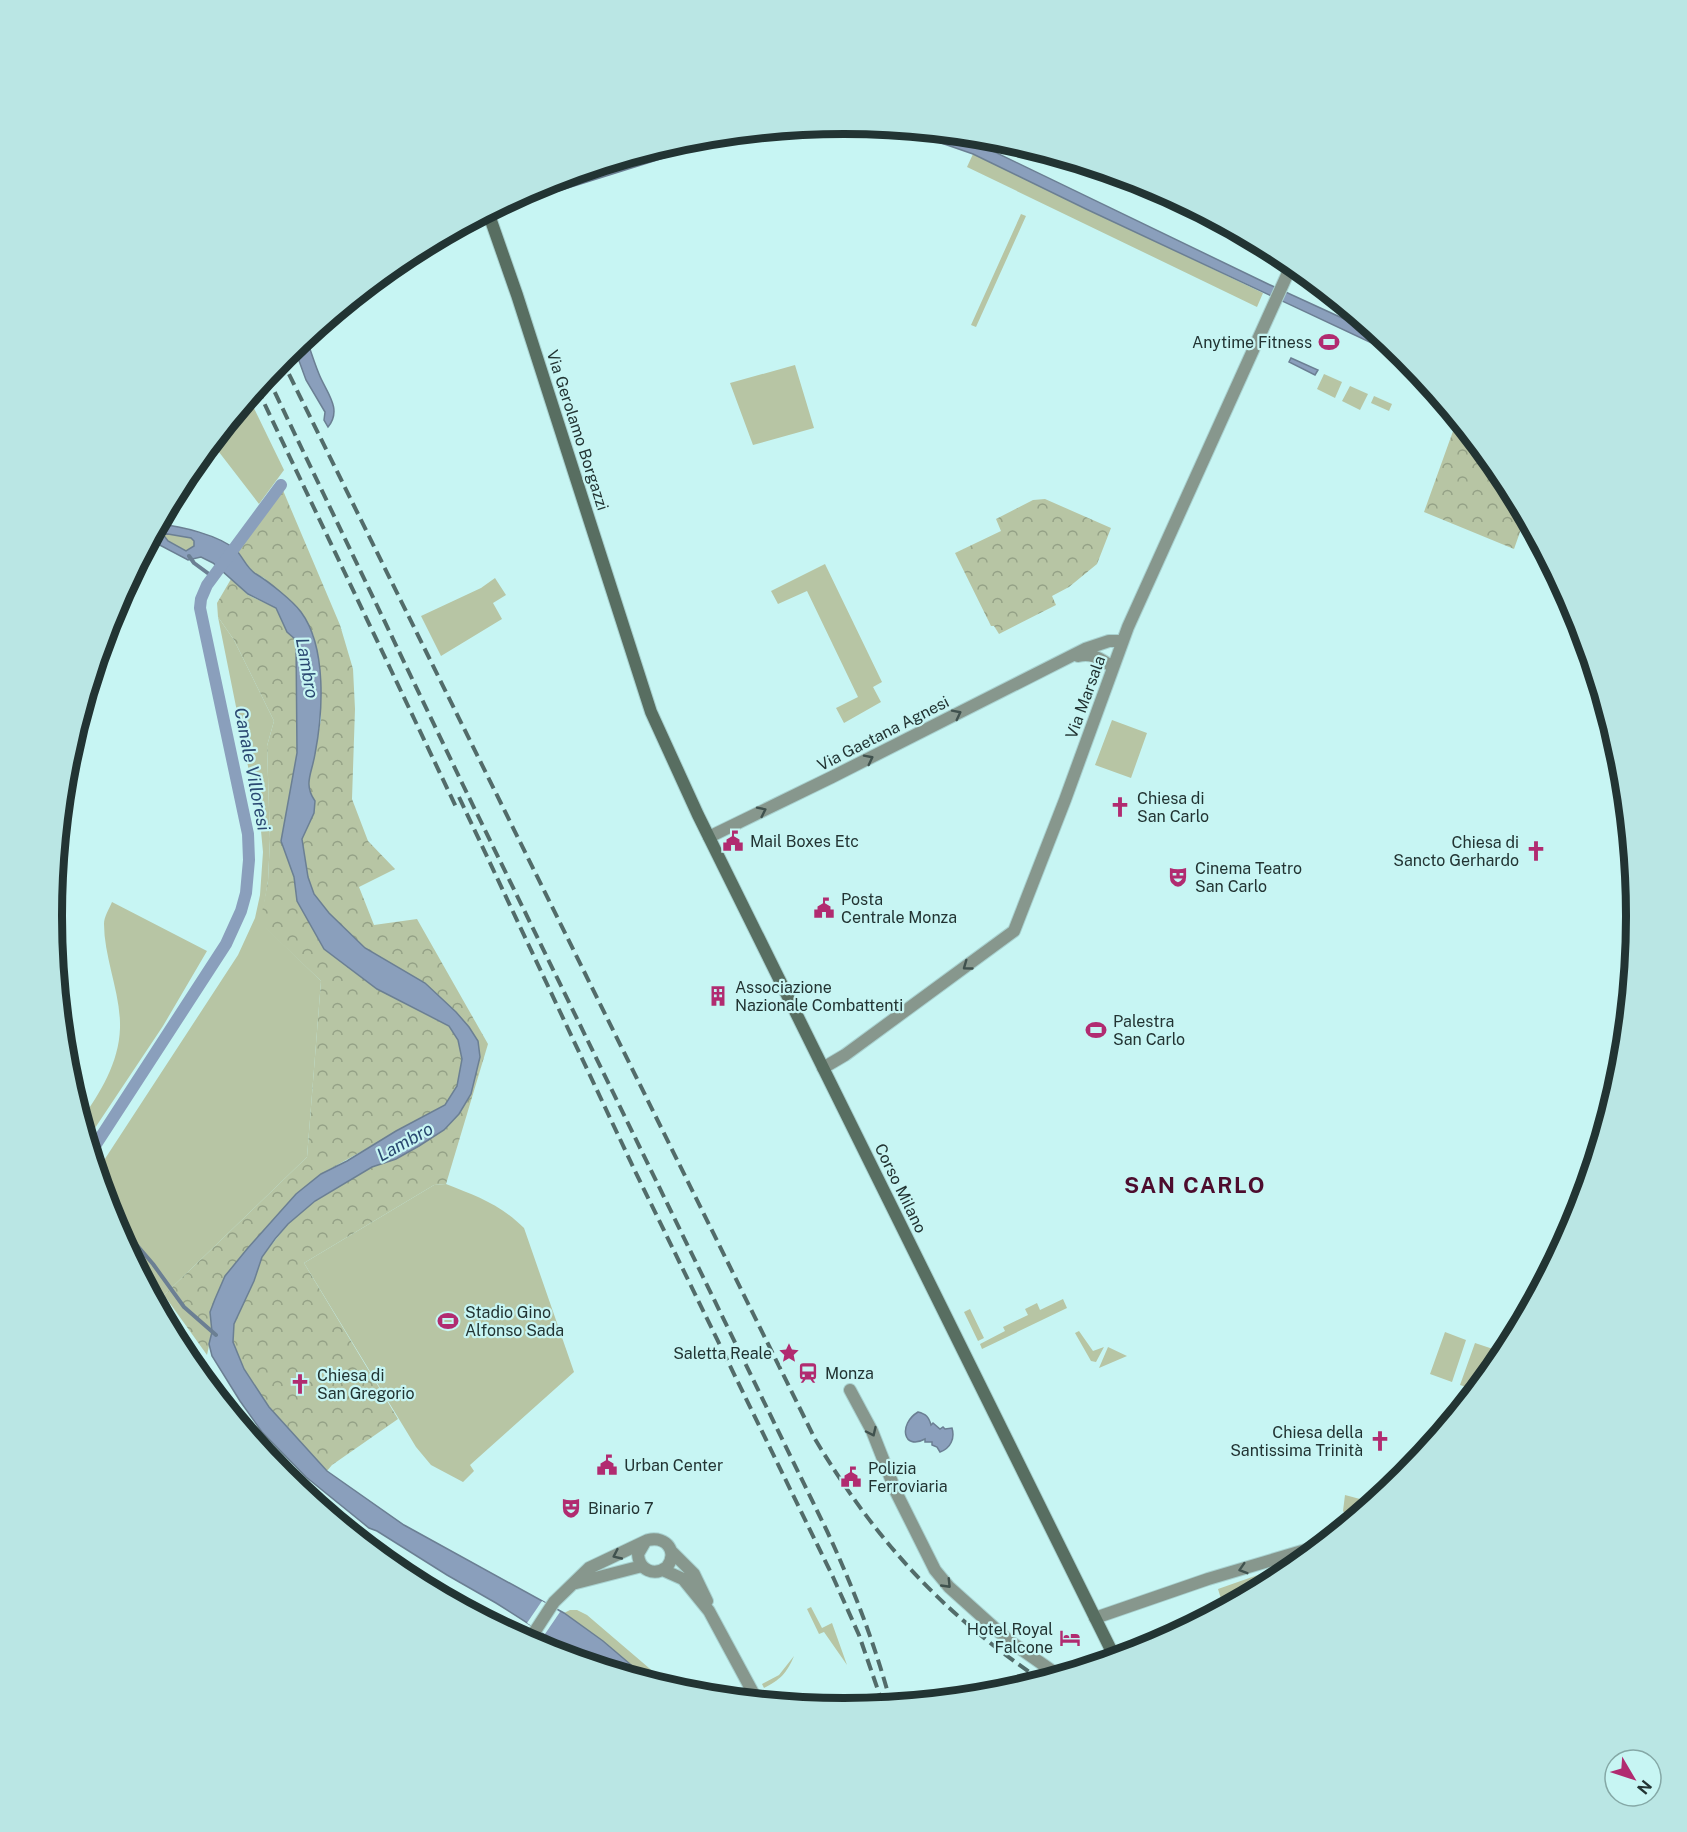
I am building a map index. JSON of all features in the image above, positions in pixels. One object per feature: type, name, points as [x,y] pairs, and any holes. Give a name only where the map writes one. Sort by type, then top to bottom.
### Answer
[{"type":"main road","name":"Via Gerolamo Borgazzi","points":[[490,219],[651,712],[663,738]]},
{"type":"main road","name":"Corso Milano","points":[[663,738],[709,837],[1110,1650]]},
{"type":"street","name":"Via Marsala","points":[[823,1068],[845,1055],[1014,931],[1123,641],[1174,522],[1288,273]]},
{"type":"street","name":"Via Gaetana Agnesi","points":[[709,837],[1100,643],[1123,641]]},
{"type":"street","name":"Via Gaetana Agnesi","points":[[1071,658],[1087,654],[1093,655],[1113,667]]},
{"type":"street","points":[[850,1390],[872,1431],[926,1555],[941,1578],[1008,1640],[1050,1670]]},
{"type":"street","points":[[533,1633],[551,1606],[590,1568],[653,1539],[662,1540],[667,1544],[694,1574],[703,1591],[709,1611]]},
{"type":"street","points":[[645,1542],[638,1554],[642,1566],[652,1572],[663,1570],[670,1564],[672,1552]]},
{"type":"street","points":[[1095,1618],[1296,1553]]},
{"type":"street","points":[[576,1583],[642,1566]]},
{"type":"street","points":[[663,1570],[683,1579],[709,1611],[754,1692]]},
{"type":"green space","points":[[973,154],[1263,293],[1257,307],[967,167]]},
{"type":"green space","points":[[1021,214],[1026,216],[976,327],[971,325]]},
{"type":"green space","points":[[795,365],[814,428],[753,445],[730,383]]},
{"type":"green space","points":[[1324,374],[1342,382],[1335,398],[1317,389]]},
{"type":"green space","points":[[1350,386],[1368,394],[1360,410],[1342,401]]},
{"type":"green space","points":[[1374,396],[1392,404],[1389,411],[1371,403]]},
{"type":"green space","points":[[252,405],[284,470],[259,504],[217,449]]},
{"type":"green space","points":[[1454,428],[1494,482],[1522,527],[1514,549],[1424,512]]},
{"type":"green space","points":[[282,488],[340,625],[353,669],[355,709],[352,799],[368,841],[395,869],[359,887],[374,925],[417,919],[488,1044],[446,1184],[434,1185],[304,1263],[398,1419],[332,1465],[327,1471],[269,1407],[244,1369],[233,1342],[234,1324],[254,1281],[262,1257],[288,1224],[315,1201],[372,1167],[396,1159],[419,1146],[480,1057],[425,983],[365,948],[329,913],[314,894],[308,877],[302,839],[314,813],[315,801],[308,791],[309,776],[321,720],[318,660],[313,634],[279,593],[264,578],[254,573],[236,551]]},
{"type":"green space","points":[[1045,499],[1111,528],[1097,564],[1069,587],[1052,596],[1056,605],[999,634],[994,626],[991,626],[955,553],[1001,531],[996,519],[1033,500]]},
{"type":"green space","points":[[162,532],[191,538],[194,546],[186,551],[168,541]]},
{"type":"green space","points":[[825,564],[882,682],[873,687],[881,702],[844,723],[836,708],[858,697],[807,591],[778,604],[771,591]]},
{"type":"green space","points":[[495,578],[506,595],[493,603],[502,619],[441,656],[421,616],[481,588]]},
{"type":"green space","points":[[231,579],[248,595],[276,608],[287,632],[296,640],[297,753],[281,841],[294,877],[297,901],[324,949],[377,989],[449,1026],[458,1040],[462,1059],[457,1086],[445,1105],[321,1174],[296,1194],[247,1249],[225,1276],[210,1312],[212,1332],[207,1355],[164,1295],[307,1157],[321,981],[260,923],[268,881],[270,839],[267,746],[274,721],[234,640],[218,617],[217,603]]},
{"type":"green space","points":[[218,617],[234,640],[274,721],[267,746],[270,839],[268,881],[261,923],[321,981],[307,1157],[164,1295],[153,1283],[142,1262],[102,1163],[238,955],[255,918],[260,895],[263,852],[261,831]]},
{"type":"green space","points":[[1112,720],[1147,733],[1131,778],[1095,765]]},
{"type":"green space","points":[[112,902],[207,951],[163,1026],[92,1132],[87,1112],[112,1065],[120,1028],[120,1015],[105,937],[106,916]]},
{"type":"green space","name":"Stadio Gino Alfonso Sada","points":[[446,1184],[497,1207],[524,1228],[574,1372],[470,1465],[474,1471],[463,1482],[431,1465],[416,1447],[304,1263],[434,1185]]},
{"type":"green space","points":[[1063,1299],[1067,1308],[982,1349],[980,1344],[1005,1331],[1003,1327],[1028,1315],[1025,1309],[1037,1303],[1040,1310]]},
{"type":"green space","points":[[970,1309],[984,1338],[978,1341],[964,1312]]},
{"type":"green space","points":[[1079,1331],[1093,1351],[1104,1347],[1096,1362],[1091,1361],[1075,1333]]},
{"type":"green space","points":[[1445,1332],[1466,1340],[1452,1382],[1430,1374]]},
{"type":"green space","points":[[1475,1343],[1494,1349],[1467,1387],[1460,1385]]},
{"type":"green space","points":[[1108,1347],[1127,1356],[1099,1368]]},
{"type":"green space","points":[[1345,1495],[1360,1499],[1359,1504],[1346,1515],[1343,1511]]},
{"type":"green space","points":[[1271,1570],[1221,1600],[1218,1589]]},
{"type":"green space","points":[[811,1607],[822,1628],[832,1623],[847,1665],[824,1632],[819,1634],[807,1609]]},
{"type":"green space","points":[[577,1610],[587,1615],[657,1675],[637,1670],[603,1641],[564,1613]]},
{"type":"green space","points":[[794,1656],[782,1675],[764,1688],[762,1684],[779,1675]]},
{"type":"water","points":[[931,140],[985,147],[1353,323],[1378,346],[1086,209],[973,154]]},
{"type":"water","points":[[693,149],[533,199],[592,176]]},
{"type":"water","points":[[309,346],[334,407],[334,414],[328,427],[324,420],[325,412],[306,380],[298,357]]},
{"type":"water","points":[[1291,358],[1318,370],[1315,375],[1289,362]]},
{"type":"water","name":"Lambro","points":[[166,525],[188,529],[229,545],[236,550],[253,572],[267,581],[301,612],[315,643],[321,681],[318,738],[309,778],[311,795],[315,801],[314,813],[302,839],[308,877],[314,894],[329,913],[365,948],[425,983],[456,1012],[478,1041],[480,1057],[471,1094],[459,1114],[444,1130],[396,1159],[372,1167],[315,1201],[288,1224],[275,1239],[262,1257],[254,1281],[234,1324],[233,1342],[244,1369],[269,1407],[327,1471],[404,1525],[564,1613],[603,1641],[637,1670],[561,1644],[369,1528],[306,1477],[262,1432],[212,1356],[209,1344],[212,1332],[210,1312],[225,1276],[247,1249],[296,1194],[321,1174],[445,1105],[457,1086],[462,1059],[458,1040],[449,1026],[377,989],[324,949],[297,901],[294,877],[281,841],[297,753],[296,640],[287,632],[276,608],[248,594],[213,563],[201,557],[188,560],[156,543]],"holes":[[[162,533],[191,538],[194,546],[186,551],[168,541]]]},
{"type":"water","points":[[918,1412],[927,1416],[931,1425],[933,1423],[940,1429],[952,1428],[952,1439],[947,1448],[940,1452],[932,1445],[932,1442],[925,1442],[925,1439],[912,1442],[908,1439],[906,1429],[908,1423]]},
{"type":"pier","points":[[542,1601],[560,1612],[545,1634],[527,1623]]},
{"type":"waterway","name":"Canale Villoresi","points":[[96,1144],[226,944],[241,911],[246,893],[249,860],[248,834],[200,608],[207,585],[281,485]]},
{"type":"waterway","points":[[189,556],[194,563],[213,577]]},
{"type":"waterway","points":[[132,1240],[184,1307],[216,1335]]},
{"type":"railway","points":[[286,368],[815,1439],[862,1510],[914,1573],[973,1629],[1033,1674]]},
{"type":"railway","points":[[271,384],[463,785],[827,1531],[863,1616],[889,1696]]},
{"type":"railway","points":[[260,395],[457,809]]},
{"type":"railway","points":[[459,797],[635,1171],[833,1577],[859,1635],[880,1696]]},
{"type":"place","name":"Anytime Fitness","points":[[1329,342]]},
{"type":"place","name":"Chiesa di San Carlo","points":[[1120,807]]},
{"type":"place","name":"Mail Boxes Etc","points":[[733,841]]},
{"type":"place","name":"Chiesa di Sancto Gerhardo","points":[[1536,851]]},
{"type":"place","name":"Cinema Teatro San Carlo","points":[[1178,877]]},
{"type":"place","name":"Posta Centrale Monza","points":[[824,908]]},
{"type":"place","name":"Associazione Nazionale Combattenti","points":[[718,996]]},
{"type":"place","name":"Palestra San Carlo","points":[[1096,1030]]},
{"type":"place","name":"Stadio Gino Alfonso Sada","points":[[448,1321]]},
{"type":"place","name":"Saletta Reale","points":[[789,1353]]},
{"type":"place","name":"Monza","points":[[808,1373]]},
{"type":"place","name":"Chiesa di San Gregorio","points":[[300,1384]]},
{"type":"place","name":"Chiesa della Santissima Trinità","points":[[1380,1441]]},
{"type":"place","name":"Urban Center","points":[[607,1465]]},
{"type":"place","name":"Polizia Ferroviaria","points":[[851,1477]]},
{"type":"place","name":"Binario 7","points":[[571,1508]]},
{"type":"place","name":"Hotel Royal Falcone","points":[[1070,1638]]},
{"type":"district","name":"SAN CARLO","points":[[1195,1185]]}]
